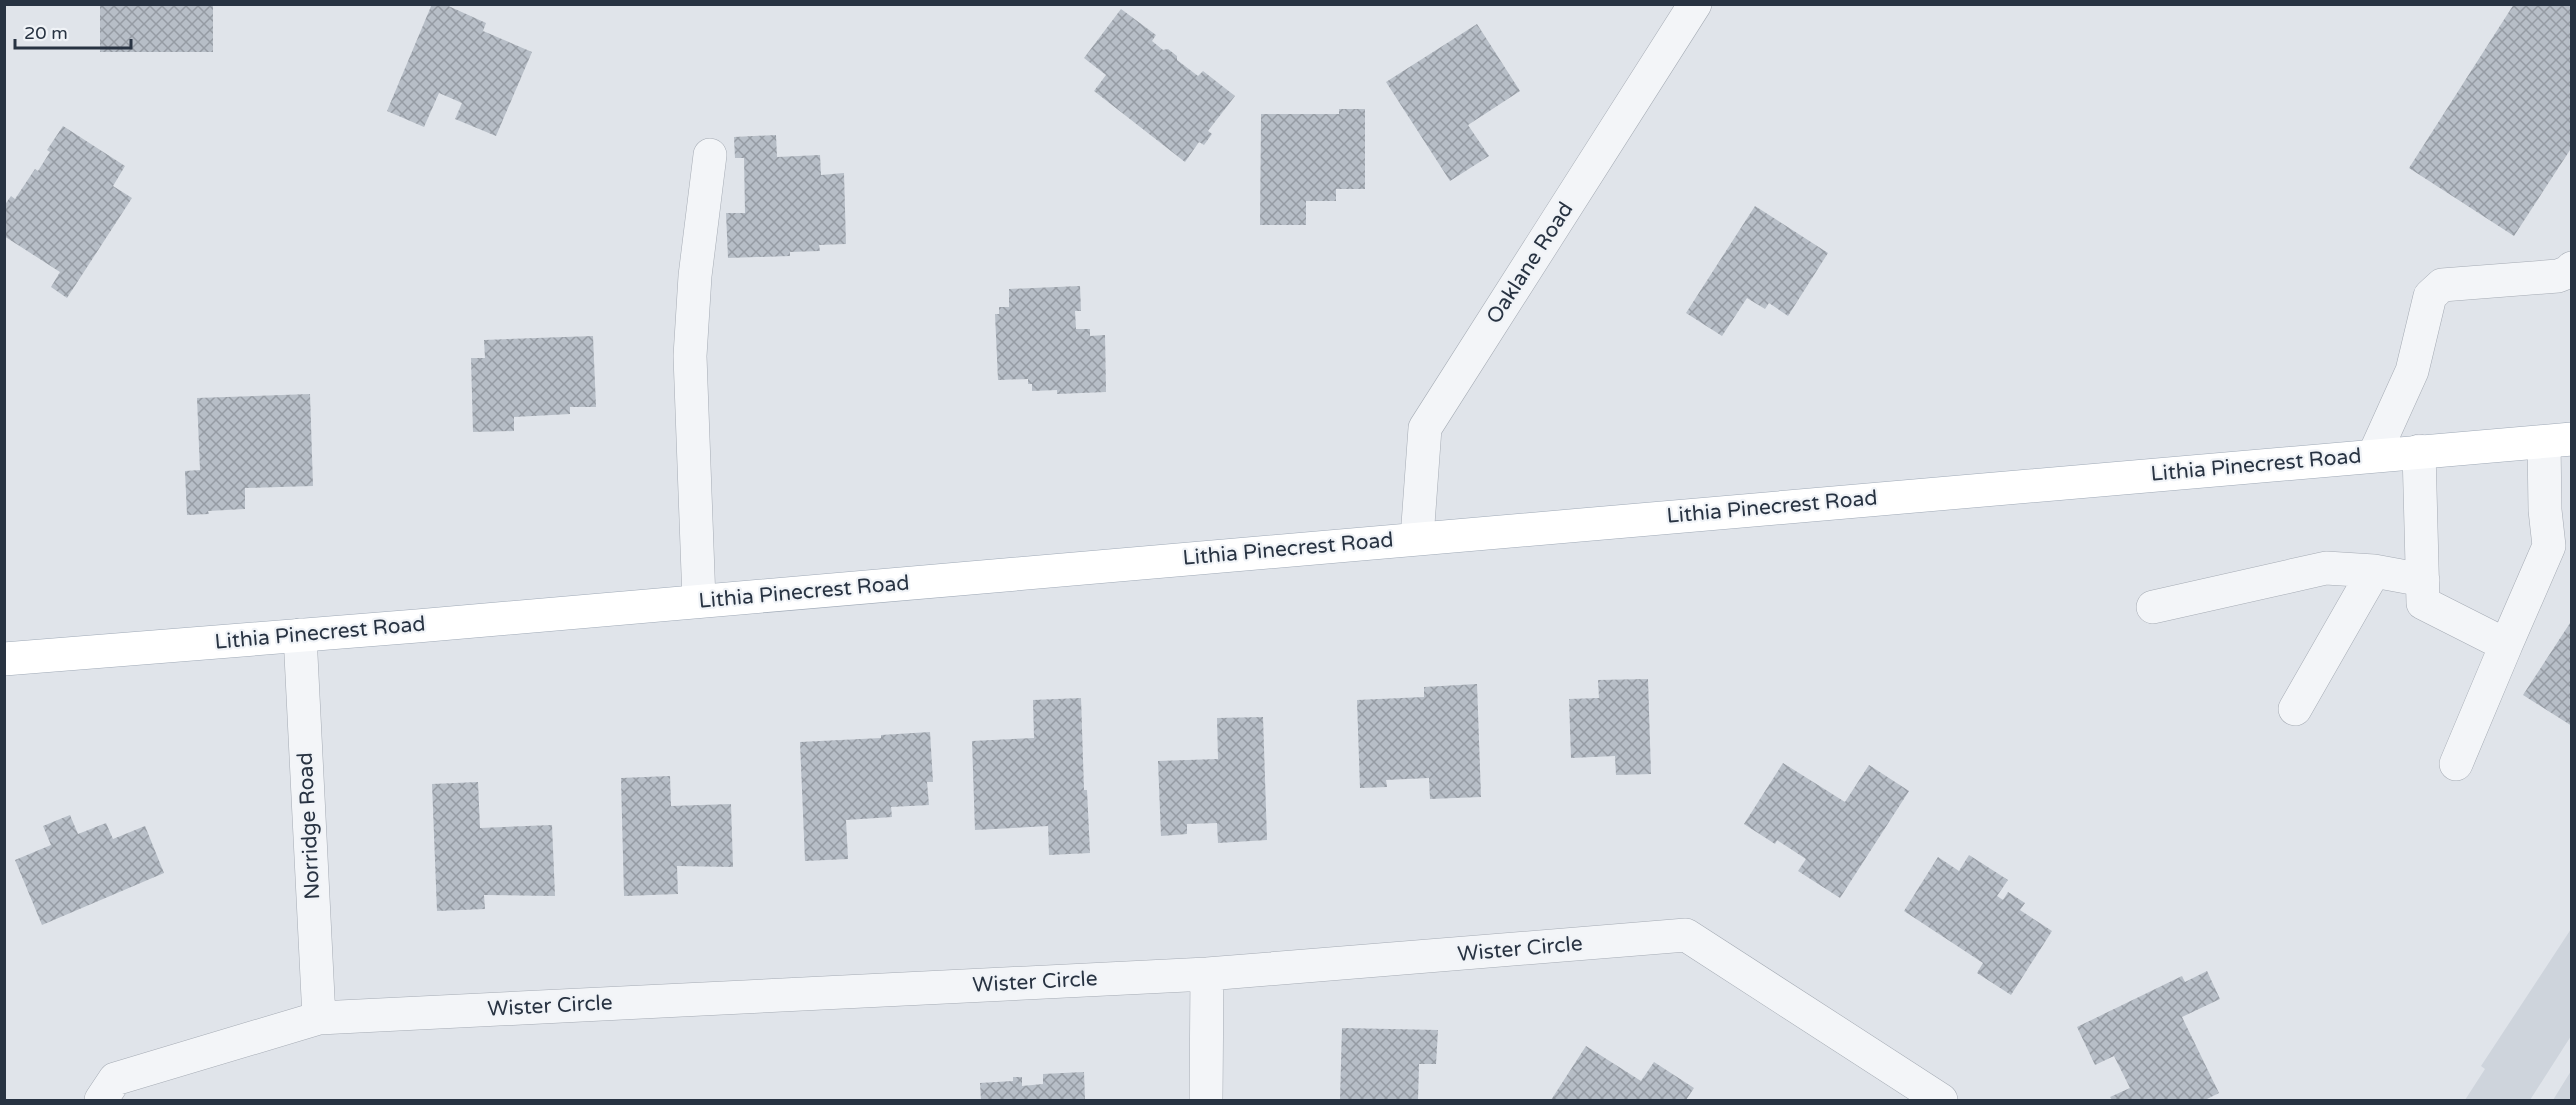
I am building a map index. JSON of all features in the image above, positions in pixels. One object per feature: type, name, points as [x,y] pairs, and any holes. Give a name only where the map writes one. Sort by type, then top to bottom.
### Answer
[{"type":"main road","name":"Lithia Pinecrest Road","points":[[4,658],[300,635],[2420,451],[2558,441]]},
{"type":"street","name":"Oaklane Road","points":[[1418,538],[1425,428],[1695,4]]},
{"type":"street","points":[[699,601],[690,356],[695,276],[711,155]]},
{"type":"street","points":[[2374,455],[2412,371],[2430,296],[2436,289],[2442,285],[2558,276],[2568,272],[2571,268]]},
{"type":"street","points":[[2456,764],[2549,546],[2545,510],[2558,441]]},
{"type":"street","points":[[2420,451],[2423,603],[2506,645]]},
{"type":"street","points":[[2153,607],[2326,568],[2374,572],[2422,580]]},
{"type":"street","points":[[2295,709],[2374,572]]},
{"type":"street","name":"Norridge Road","points":[[300,635],[319,1017]]},
{"type":"street","name":"Wister Circle","points":[[100,1101],[115,1079],[319,1017],[1207,974],[1686,935],[1941,1101]]},
{"type":"street","points":[[1206,1101],[1207,974]]},
{"type":"shaded area","points":[[2571,929],[2571,1036],[2530,1100],[2465,1100],[2485,1069],[2481,1066]]},
{"type":"shaded area","points":[[2571,1071],[2571,1100],[2553,1100]]},
{"type":"building","points":[[213,4],[213,52],[100,52],[100,6]]},
{"type":"building","points":[[432,4],[444,4],[486,23],[483,31],[532,52],[496,136],[455,119],[462,103],[439,93],[424,127],[387,111]]},
{"type":"building","points":[[2514,4],[2572,4],[2572,147],[2514,236],[2409,168]]},
{"type":"building","points":[[1121,9],[1156,35],[1152,41],[1163,50],[1168,49],[1177,56],[1177,60],[1198,76],[1203,71],[1235,96],[1208,131],[1212,134],[1204,145],[1199,142],[1185,162],[1094,91],[1106,75],[1084,58]]},
{"type":"building","points":[[1477,24],[1520,91],[1468,125],[1489,156],[1450,181],[1386,82]]},
{"type":"building","points":[[1339,109],[1365,109],[1365,189],[1336,189],[1336,201],[1306,201],[1306,225],[1260,225],[1261,114],[1339,114]]},
{"type":"building","points":[[63,126],[125,166],[113,186],[132,198],[67,298],[51,287],[60,272],[4,236],[4,206],[11,196],[15,199],[35,169],[38,171],[50,152],[47,150]]},
{"type":"building","points":[[776,135],[777,157],[820,155],[821,175],[844,173],[846,244],[819,245],[820,251],[790,252],[790,256],[728,258],[726,213],[745,213],[744,158],[735,158],[734,137]]},
{"type":"building","points":[[1755,206],[1828,253],[1788,316],[1769,303],[1765,309],[1747,298],[1722,336],[1686,313]]},
{"type":"building","points":[[1080,286],[1081,311],[1075,311],[1076,329],[1090,329],[1090,336],[1105,335],[1106,392],[1057,394],[1057,390],[1032,391],[1032,384],[1028,384],[1028,379],[998,380],[995,314],[999,314],[999,307],[1009,307],[1009,289]]},
{"type":"building","points":[[593,336],[596,407],[570,407],[570,414],[514,417],[514,431],[473,432],[471,358],[485,358],[484,340]]},
{"type":"building","points":[[310,394],[313,486],[245,488],[245,509],[208,511],[209,514],[187,515],[185,471],[200,470],[197,398]]},
{"type":"building","points":[[2572,620],[2572,726],[2523,695]]},
{"type":"building","points":[[1648,679],[1651,774],[1616,775],[1615,756],[1571,758],[1569,699],[1599,698],[1598,680]]},
{"type":"building","points":[[1477,684],[1481,797],[1430,799],[1429,778],[1386,780],[1387,787],[1360,788],[1357,700],[1424,697],[1424,687]]},
{"type":"building","points":[[1081,698],[1084,790],[1087,790],[1090,853],[1049,855],[1048,826],[975,830],[972,741],[1034,738],[1033,700]]},
{"type":"building","points":[[1263,717],[1267,840],[1218,843],[1217,823],[1187,824],[1187,834],[1161,836],[1158,761],[1218,759],[1217,718]]},
{"type":"building","points":[[930,732],[933,782],[927,782],[929,805],[891,807],[892,817],[846,820],[848,859],[805,861],[800,742],[881,738],[881,735]]},
{"type":"building","points":[[1783,763],[1845,802],[1869,765],[1909,791],[1840,898],[1798,871],[1806,859],[1777,840],[1775,844],[1744,824]]},
{"type":"building","points":[[670,776],[671,806],[731,804],[733,867],[677,866],[678,894],[624,896],[621,778]]},
{"type":"building","points":[[478,782],[480,828],[552,825],[555,896],[484,895],[485,909],[437,911],[432,784]]},
{"type":"building","points":[[70,815],[78,834],[106,823],[113,839],[145,826],[164,873],[42,925],[15,860],[51,845],[43,826]]},
{"type":"building","points":[[1969,855],[2008,880],[1997,896],[2003,900],[2008,892],[2025,903],[2020,910],[2052,931],[2011,995],[1977,973],[1983,963],[1904,911],[1938,857],[1959,871]]},
{"type":"building","points":[[2207,971],[2220,999],[2182,1017],[2219,1093],[2205,1100],[2112,1100],[2110,1097],[2130,1088],[2114,1056],[2095,1065],[2077,1027],[2182,976],[2185,982]]},
{"type":"building","points":[[1342,1028],[1438,1030],[1436,1064],[1419,1064],[1418,1100],[1340,1100]]},
{"type":"building","points":[[1586,1046],[1641,1081],[1654,1062],[1694,1088],[1686,1100],[1551,1100]]},
{"type":"building","points":[[1084,1072],[1085,1100],[981,1100],[980,1083],[1013,1081],[1013,1077],[1022,1077],[1022,1086],[1043,1084],[1043,1074]]}]
